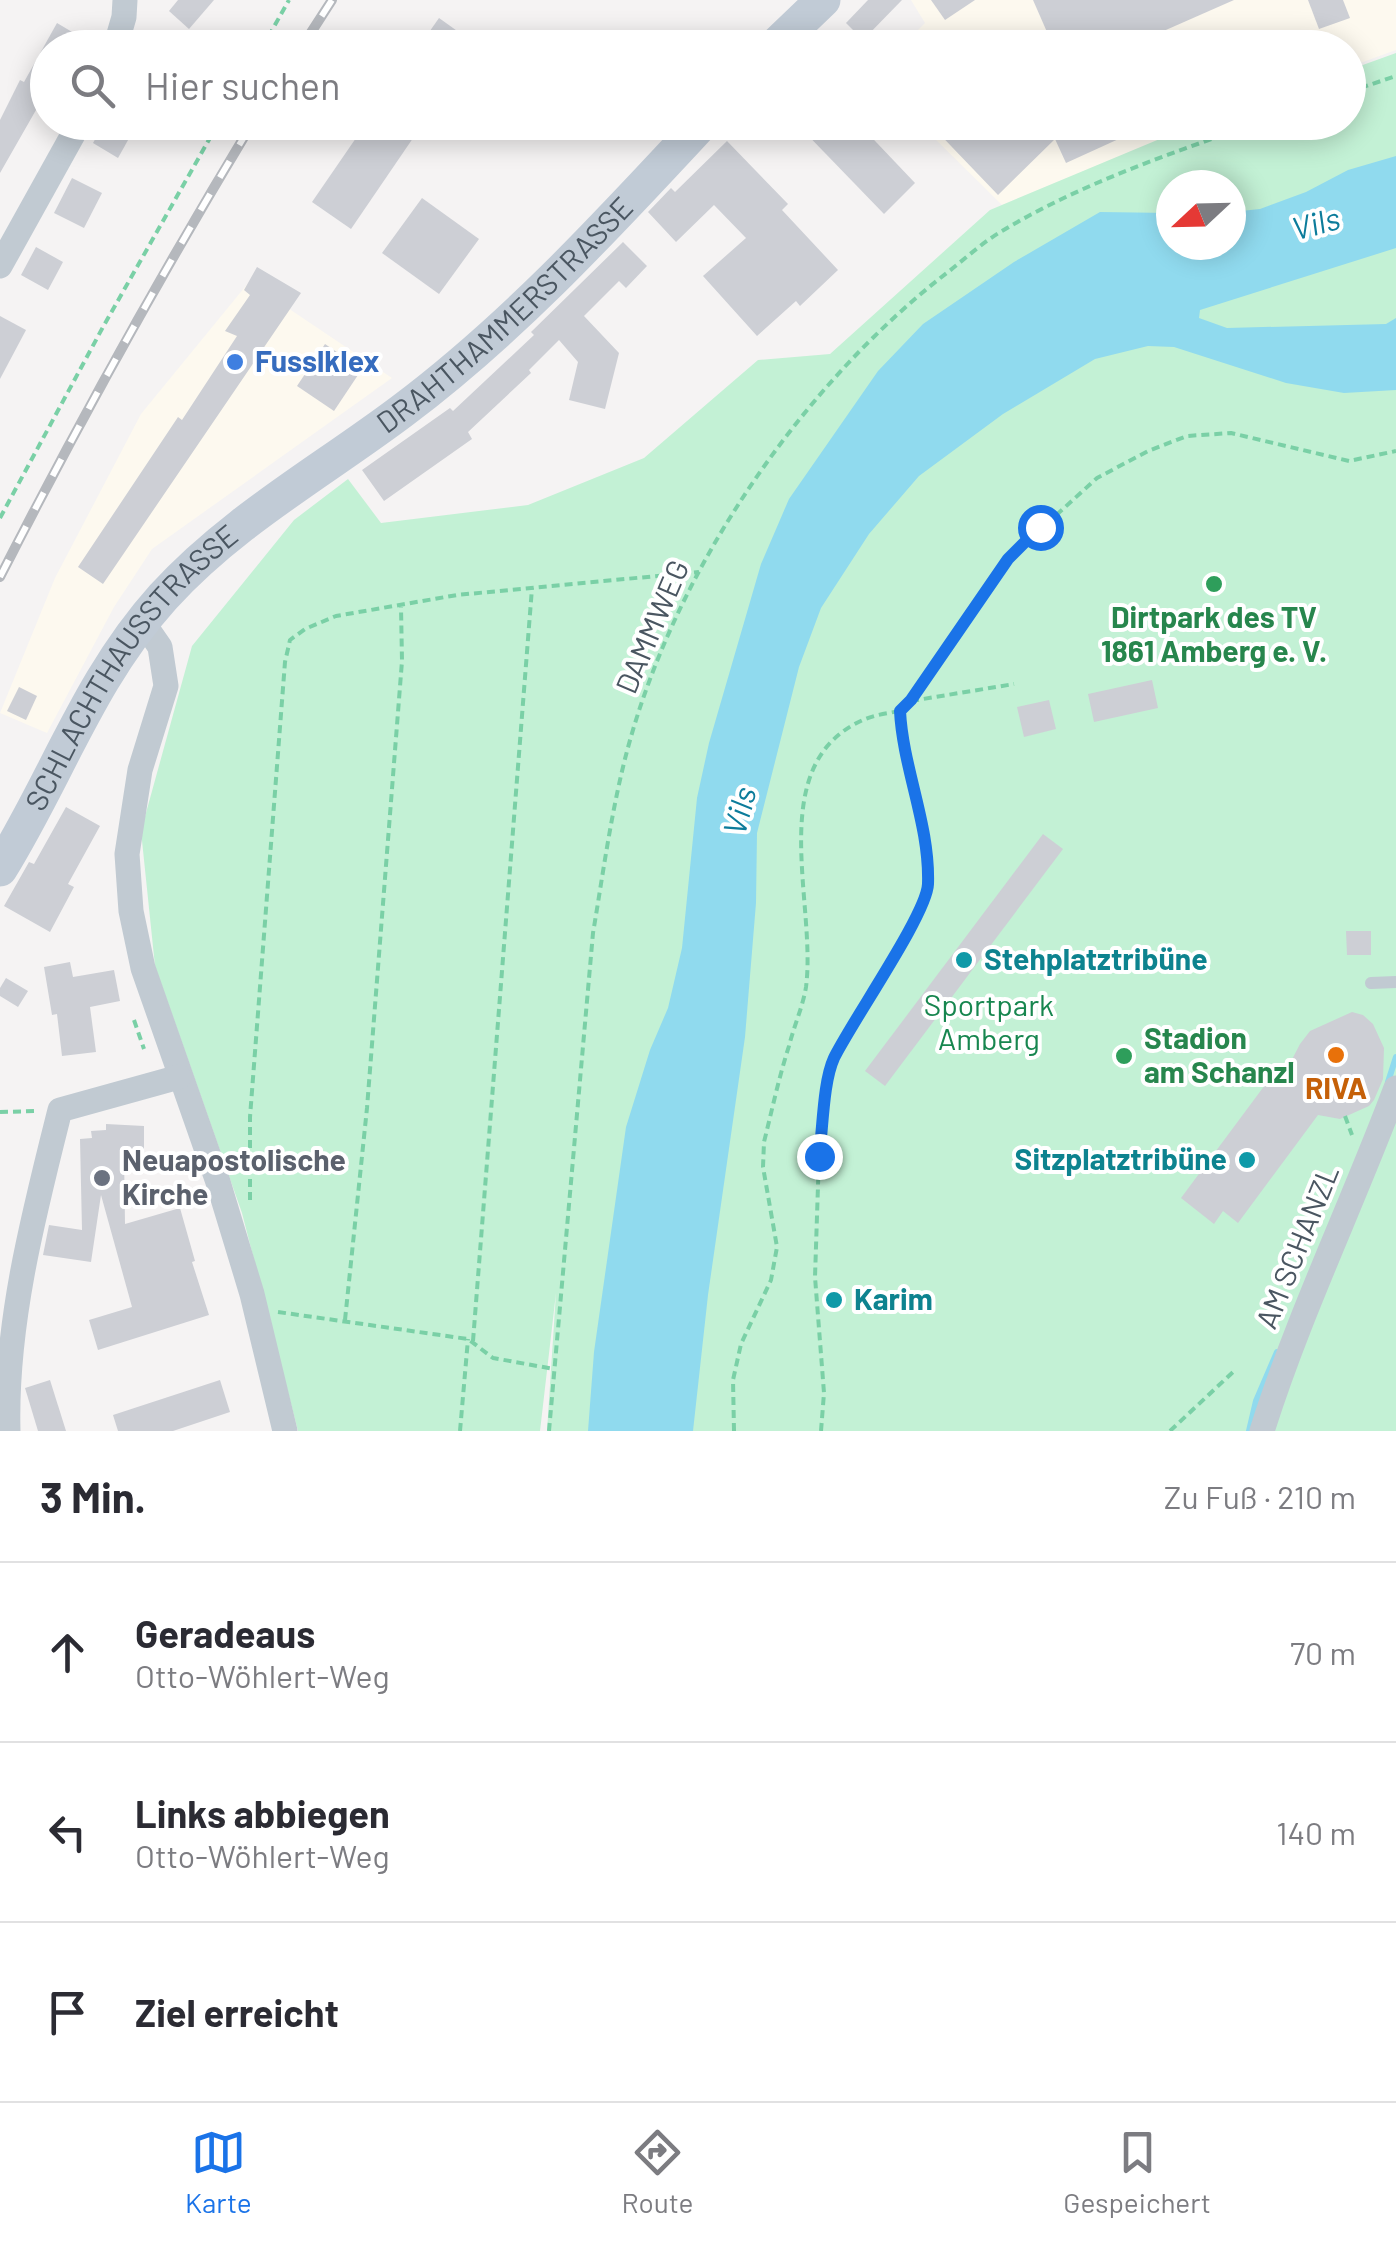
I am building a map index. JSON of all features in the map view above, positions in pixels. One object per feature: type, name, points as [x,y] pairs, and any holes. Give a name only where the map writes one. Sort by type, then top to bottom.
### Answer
[{"type":"main road","points":[[792,30],[823,0]]},
{"type":"main road","name":"DRAHTHAMMERSTRASSE","points":[[291,489],[402,411],[463,361],[566,268],[686,140]]},
{"type":"main road","name":"SCHLACHTHAUSSTRASSE","points":[[0,870],[95,688],[142,621],[214,545],[291,489]]},
{"type":"street","points":[[121,30],[125,0]]},
{"type":"street","points":[[0,266],[70,140]]},
{"type":"street","points":[[142,621],[160,648],[166,686],[140,770],[127,854],[130,911],[143,968],[218,1182],[252,1294],[285,1431]]},
{"type":"street","points":[[8,1431],[11,1354],[31,1237],[60,1110],[179,1076]]},
{"type":"street","name":"AM SCHANZL","points":[[1262,1431],[1282,1371],[1396,1088]]},
{"type":"lane","points":[[1372,983],[1396,982]]},
{"type":"path","points":[[272,30],[289,0]]},
{"type":"path","points":[[1366,86],[1396,76]]},
{"type":"path","points":[[0,518],[102,327],[209,140]]},
{"type":"path","name":"DAMMWEG","points":[[549,1431],[593,933],[626,754],[664,645],[700,572],[768,462],[828,382],[910,302],[1000,232],[1091,185],[1212,140]]},
{"type":"path","points":[[734,1431],[733,1380],[740,1344],[771,1280],[776,1247],[763,1166],[764,1142],[806,988],[808,926],[801,858],[802,804],[814,763],[842,732],[866,718],[900,711],[911,700],[1008,559],[1096,478],[1188,436],[1231,433],[1349,461],[1396,452]]},
{"type":"path","points":[[250,1210],[250,1117],[285,662],[290,640],[305,628],[336,616],[457,595],[700,572]]},
{"type":"path","points":[[460,1431],[532,588]]},
{"type":"path","points":[[345,1321],[376,991],[402,660],[402,607]]},
{"type":"path","points":[[911,700],[1014,684]]},
{"type":"path","points":[[821,1431],[824,1393],[815,1277],[819,1156],[832,1063],[915,918],[928,887],[918,804],[900,711]]},
{"type":"path","points":[[0,1112],[60,1110]]},
{"type":"path","points":[[1345,1116],[1350,1131]]},
{"type":"path","points":[[272,1311],[470,1340],[494,1358],[555,1370]]},
{"type":"path","points":[[1170,1431],[1233,1372]]},
{"type":"shaded area","points":[[911,0],[1396,0],[1396,50],[1366,61],[1366,30],[918,30],[925,23]]},
{"type":"shaded area","points":[[936,140],[1159,140],[1002,205]]},
{"type":"shaded area","points":[[249,282],[392,378],[152,549],[114,607],[47,733],[0,713],[55,578],[141,414]]},
{"type":"green space","name":"Sportpark Amberg","points":[[1396,53],[1396,1431],[547,1431],[556,1293],[540,1431],[298,1431],[242,1213],[155,966],[141,831],[192,646],[294,520],[348,479],[381,523],[528,505],[644,458],[758,360],[830,354],[990,210],[1157,140],[1366,140],[1366,64]]},
{"type":"water","name":"Vils","points":[[1396,156],[1396,248],[1200,310],[1199,318],[1227,328],[1386,324],[1396,318],[1396,390],[1344,393],[1286,383],[1174,347],[1148,346],[1095,359],[1003,414],[919,476],[869,534],[821,608],[799,667],[757,833],[756,903],[745,1037],[693,1431],[588,1431],[594,1352],[626,1127],[668,1008],[682,948],[697,798],[709,743],[761,564],[789,499],[878,371],[923,324],[1014,262],[1100,212],[1156,213],[1156,260],[1246,260],[1246,210],[1306,192],[1348,170]]},
{"type":"building","points":[[178,0],[214,0],[189,29],[169,11]]},
{"type":"building","points":[[868,0],[902,0],[873,30],[853,30],[846,23]]},
{"type":"building","points":[[931,0],[975,0],[945,20]]},
{"type":"building","points":[[1033,0],[1234,0],[1166,30],[1046,30]]},
{"type":"building","points":[[1308,0],[1343,0],[1350,18],[1319,29]]},
{"type":"building","points":[[439,18],[456,30],[431,30]]},
{"type":"building","points":[[30,71],[30,120],[0,173],[0,120],[20,80],[24,82]]},
{"type":"building","points":[[95,140],[128,140],[118,158],[93,143]]},
{"type":"building","points":[[355,140],[412,140],[351,229],[312,202]]},
{"type":"building","points":[[812,140],[874,140],[915,183],[884,214]]},
{"type":"building","points":[[945,140],[1054,140],[998,195]]},
{"type":"building","points":[[1055,140],[1116,140],[1066,163]]},
{"type":"building","points":[[727,141],[788,204],[782,210],[838,270],[800,306],[796,301],[757,336],[703,276],[746,238],[714,205],[676,242],[648,212],[671,188],[675,192]]},
{"type":"building","points":[[72,178],[102,193],[84,228],[54,213]]},
{"type":"building","points":[[422,198],[479,239],[439,294],[382,253]]},
{"type":"building","points":[[623,242],[647,266],[626,288],[619,281],[584,316],[619,353],[605,409],[569,400],[578,362],[559,340],[529,370],[531,373],[468,432],[472,439],[384,501],[362,470],[450,408],[453,411],[534,335],[531,332]]},
{"type":"building","points":[[36,247],[63,262],[48,290],[21,275]]},
{"type":"building","points":[[257,267],[301,293],[103,584],[78,567],[237,336],[225,331],[250,295],[244,290]]},
{"type":"building","points":[[0,316],[26,330],[0,379]]},
{"type":"building","points":[[325,344],[362,369],[334,411],[297,386]]},
{"type":"building","points":[[1152,680],[1158,708],[1094,722],[1088,694]]},
{"type":"building","points":[[19,687],[37,696],[26,720],[7,711]]},
{"type":"building","points":[[1049,700],[1056,729],[1024,737],[1017,707]]},
{"type":"building","points":[[66,807],[100,826],[68,884],[74,887],[50,932],[4,906],[29,862],[34,864]]},
{"type":"building","name":"Stehplatztribüne","points":[[1043,834],[1063,849],[885,1086],[865,1071]]},
{"type":"building","points":[[1346,931],[1371,931],[1371,955],[1347,955]]},
{"type":"building","points":[[70,962],[73,977],[114,970],[120,1001],[90,1007],[96,1052],[62,1056],[57,1014],[52,1015],[44,967]]},
{"type":"building","points":[[6,978],[28,991],[18,1007],[0,996]]},
{"type":"building","points":[[1352,1012],[1373,1024],[1384,1048],[1383,1079],[1374,1100],[1340,1119],[1318,1115],[1238,1223],[1223,1211],[1214,1224],[1181,1198],[1276,1070],[1284,1075],[1310,1031]]},
{"type":"building","points":[[106,1124],[144,1126],[144,1152],[124,1153],[125,1224],[180,1208],[209,1315],[98,1350],[89,1320],[132,1307],[101,1195],[91,1262],[43,1255],[49,1225],[82,1230],[80,1139],[92,1138],[91,1131],[106,1130]]},
{"type":"building","points":[[50,1380],[66,1431],[38,1431],[25,1388]]},
{"type":"building","points":[[220,1380],[230,1412],[173,1431],[118,1431],[113,1415]]},
{"type":"waterway","points":[[1388,1082],[1396,1057]]},
{"type":"waterway","points":[[1249,1431],[1256,1401],[1277,1352]]},
{"type":"railway","points":[[313,30],[332,0]]},
{"type":"railway","points":[[0,577],[122,347],[242,140]]},
{"type":"place","name":"Fusslklex","points":[[235,362]]},
{"type":"place","name":"Dirtpark des TV 1861 Amberg e. V.","points":[[1214,584]]},
{"type":"place","name":"Stehplatztribüne","points":[[964,960]]},
{"type":"place","name":"RIVA","points":[[1336,1055]]},
{"type":"place","name":"Stadion am Schanzl","points":[[1124,1056]]},
{"type":"place","name":"Sitzplatztribüne","points":[[1247,1160]]},
{"type":"place","name":"Neuapostolische Kirche","points":[[102,1178]]},
{"type":"place","name":"Karim","points":[[834,1300]]},
{"type":"route","points":[[819,1156],[832,1063],[915,918],[928,887],[918,804],[900,711],[1008,559],[1040,527]]}]
